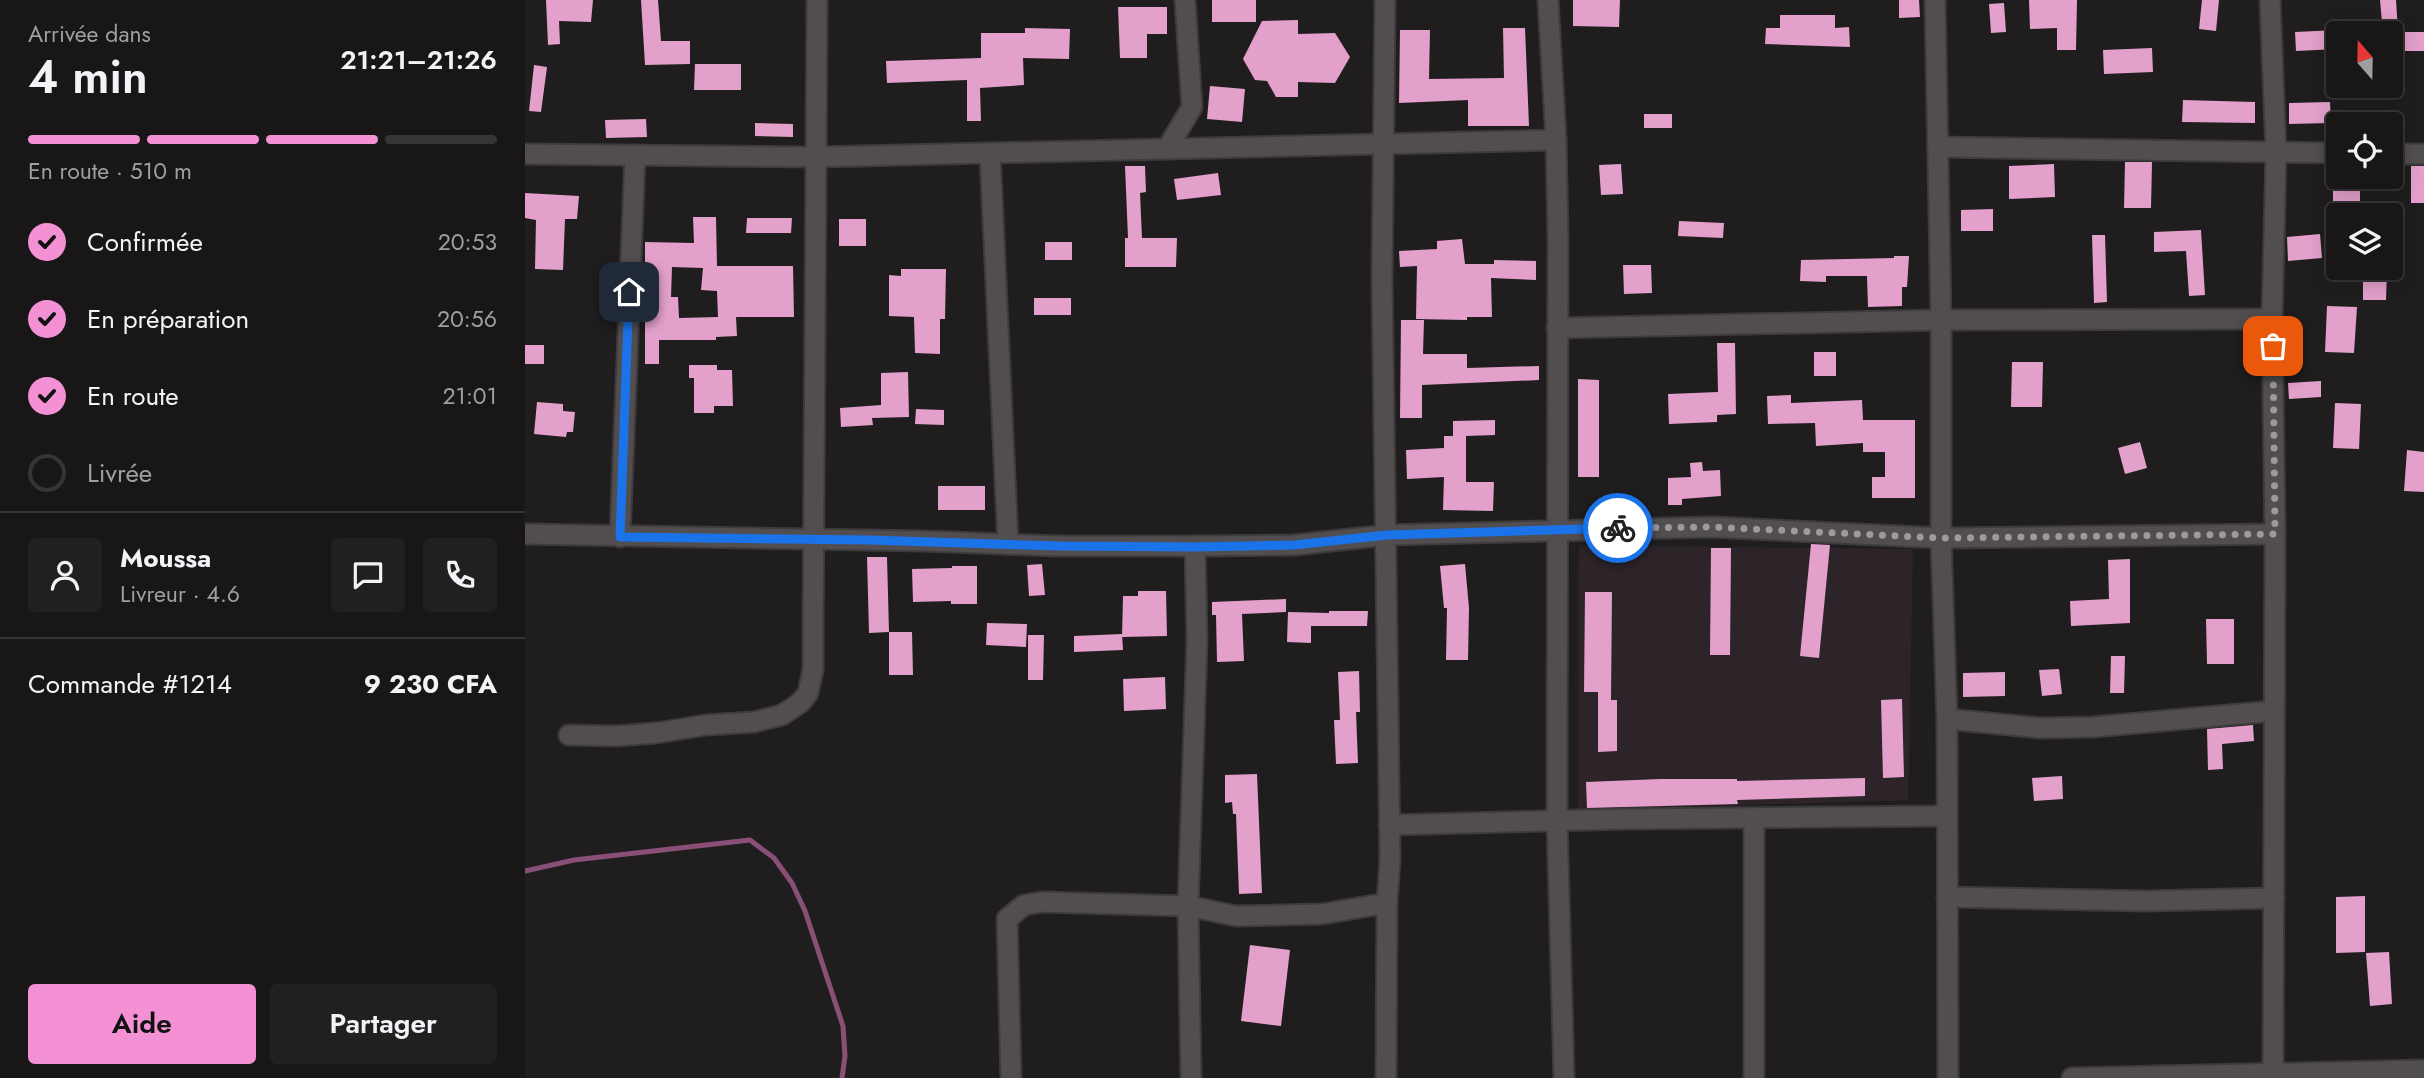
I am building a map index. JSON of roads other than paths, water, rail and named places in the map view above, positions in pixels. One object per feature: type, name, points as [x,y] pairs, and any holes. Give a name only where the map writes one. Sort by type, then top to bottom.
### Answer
[{"type":"street","points":[[569,735],[616,736],[754,722],[782,715],[800,703],[808,693],[813,670],[817,0]]},
{"type":"street","points":[[1167,149],[1192,107],[1185,0]]},
{"type":"street","points":[[1385,0],[1382,144],[1383,391],[1390,859],[1387,903],[1386,1078]]},
{"type":"street","points":[[1548,0],[1558,237],[1557,820],[1564,1078]]},
{"type":"street","points":[[1935,0],[1941,320],[1941,538],[1947,719],[1948,1078]]},
{"type":"street","points":[[2270,0],[2276,153],[2272,319],[2275,534],[2273,1076]]},
{"type":"street","points":[[525,154],[816,157],[1556,140]]},
{"type":"street","points":[[1938,147],[2326,153]]},
{"type":"street","points":[[990,153],[1008,544]]},
{"type":"street","points":[[2403,154],[2424,154]]},
{"type":"street","points":[[620,537],[635,156]]},
{"type":"street","points":[[1557,328],[1941,320],[2272,319]]},
{"type":"street","points":[[525,534],[1195,547],[1294,545],[1387,535],[1712,527],[1941,538],[2275,534]]},
{"type":"street","points":[[1191,1078],[1188,906],[1197,640],[1195,547]]},
{"type":"street","points":[[1947,719],[2041,729],[2150,724],[2274,711]]},
{"type":"street","points":[[1389,825],[1557,820],[1947,816]]},
{"type":"street","points":[[1753,1078],[1754,819]]},
{"type":"street","points":[[1947,897],[2145,901],[2274,898]]},
{"type":"street","points":[[1011,1078],[1007,919],[1024,905],[1042,902],[1188,906],[1236,916],[1322,914],[1387,903]]},
{"type":"street","points":[[2072,1078],[2273,1076],[2424,1070]]},
{"type":"waterway","points":[[525,871],[574,860],[750,840],[774,858],[792,883],[805,911],[843,1026],[845,1056],[842,1078]]}]
